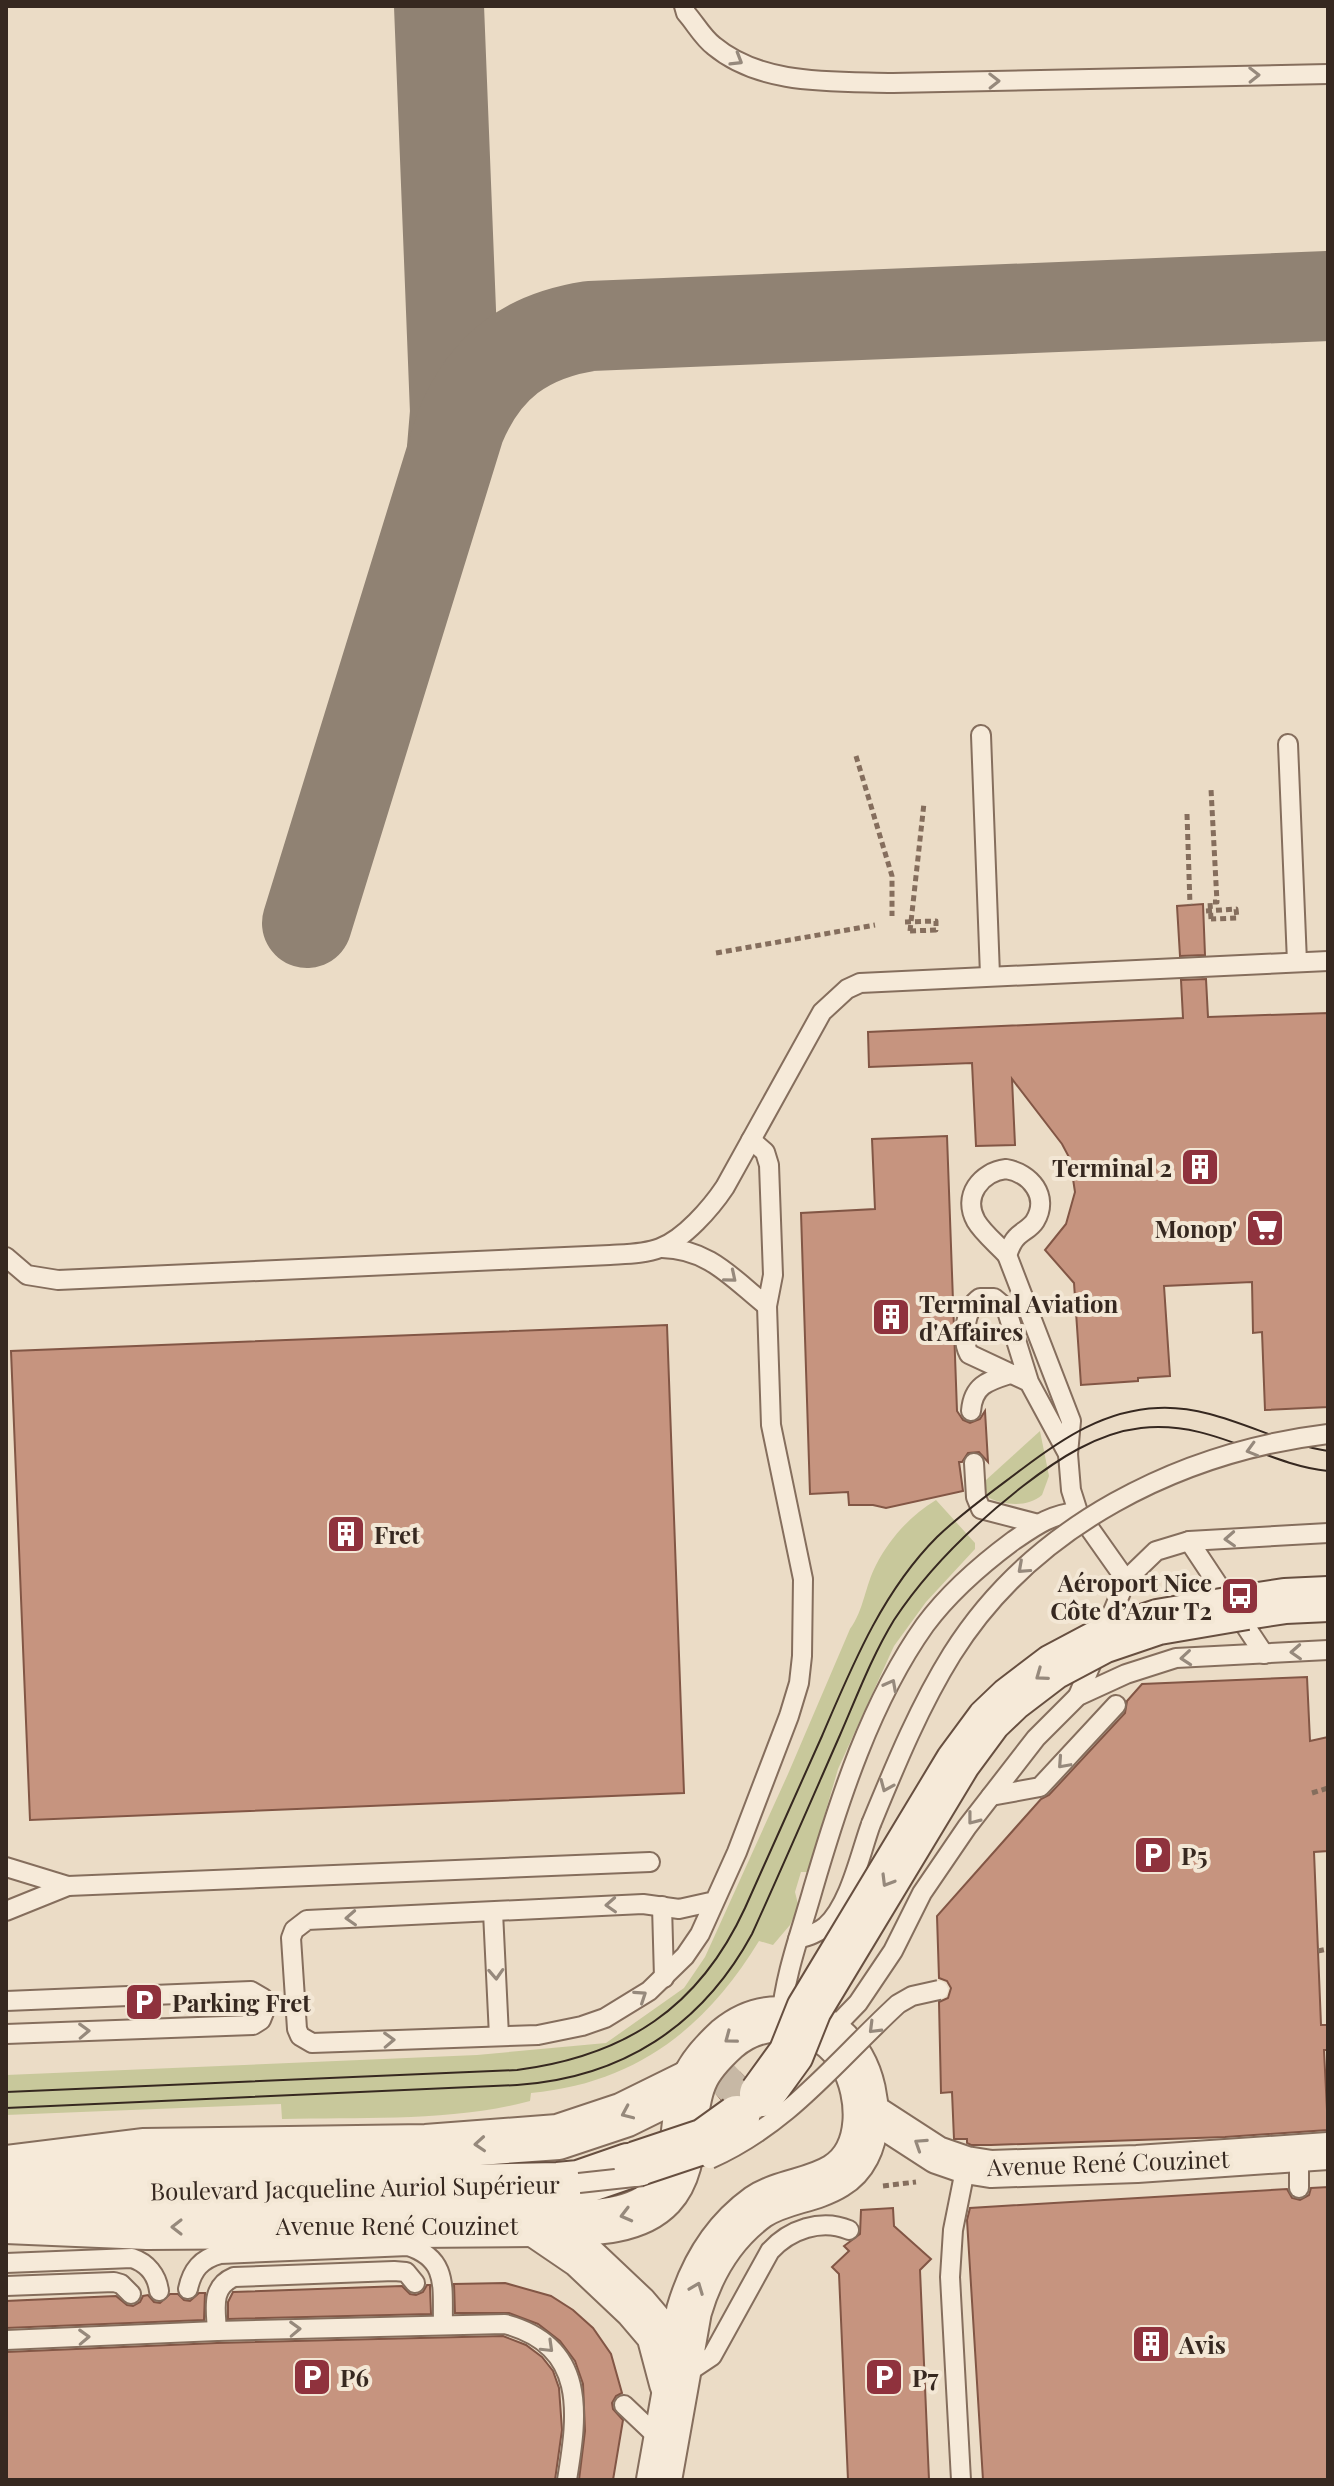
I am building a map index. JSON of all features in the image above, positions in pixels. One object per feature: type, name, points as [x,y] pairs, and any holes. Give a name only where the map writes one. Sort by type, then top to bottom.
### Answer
[{"type":"street","points":[[148,2170],[558,2137],[624,2115],[733,2096],[806,2020],[958,1762],[989,1720],[1030,1683],[1076,1654],[1130,1630],[1158,1622],[1285,1601],[1328,1599]]},
{"type":"street","points":[[662,2463],[684,2331],[696,2289],[717,2248],[756,2208],[773,2198],[837,2176],[859,2146],[866,2109],[857,2069],[847,2052],[806,2020]]},
{"type":"street","name":"Boulevard Jacqueline Auriol Supérieur","points":[[11,2165],[148,2170],[324,2190],[579,2183],[705,2141],[733,2096]]},
{"type":"street","name":"Avenue René Couzinet","points":[[6,2221],[147,2227],[535,2224],[594,2221],[632,2215],[662,2196],[673,2182],[678,2164],[733,2096]]},
{"type":"street","name":"Avenue René Couzinet","points":[[866,2109],[937,2155],[966,2165],[991,2169],[1123,2165],[1314,2152]]},
{"type":"street","points":[[535,2224],[582,2256],[636,2307],[659,2334],[675,2385]]},
{"type":"lane","points":[[684,6],[686,13],[713,46],[754,70],[821,81],[893,83],[1328,74]]},
{"type":"lane","points":[[981,735],[990,975]]},
{"type":"lane","points":[[1288,744],[1297,962]]},
{"type":"lane","points":[[662,1248],[697,1223],[711,1207],[822,1012],[847,989],[868,981],[1328,961]]},
{"type":"lane","points":[[715,1901],[689,1909],[643,1904],[307,1920],[294,1930],[291,1938],[297,2029],[300,2036],[312,2043],[538,2035],[582,2026],[626,2007],[664,1978],[692,1945],[715,1901],[789,1716],[799,1683],[802,1656],[803,1579],[771,1425],[767,1306],[773,1275],[769,1165],[765,1152],[751,1140]]},
{"type":"lane","points":[[1007,1255],[1015,1238],[1029,1228],[1040,1209],[1040,1197],[1028,1177],[1006,1169],[994,1170],[976,1186],[972,1207],[974,1218],[1007,1255],[1071,1421],[1068,1454],[1071,1490],[1078,1512],[1126,1580]]},
{"type":"lane","points":[[6,1257],[27,1275],[58,1280],[610,1255],[682,1248],[711,1260],[767,1306]]},
{"type":"lane","points":[[1029,1382],[974,1358],[966,1350],[970,1309],[980,1298],[994,1298],[1006,1308],[1029,1382],[1068,1454]]},
{"type":"lane","points":[[971,1411],[973,1395],[981,1385],[1010,1374]]},
{"type":"lane","points":[[798,1939],[824,1928],[837,1915],[871,1824],[918,1715],[953,1652],[992,1600],[1039,1554],[1089,1517],[1156,1482],[1265,1446],[1328,1434]]},
{"type":"lane","points":[[974,1463],[976,1497],[981,1509],[1038,1524]]},
{"type":"lane","points":[[1078,1512],[1058,1514],[997,1552],[925,1625],[893,1680],[862,1743],[838,1808],[784,1988],[806,2020],[867,1990],[893,1951],[940,1864],[1036,1738],[1078,1696],[1126,1674],[1176,1658],[1328,1650]]},
{"type":"lane","points":[[1078,1696],[1126,1580],[1156,1551],[1189,1541],[1325,1537]]},
{"type":"lane","points":[[1189,1541],[1264,1654]]},
{"type":"lane","points":[[991,1796],[1040,1787],[1116,1705]]},
{"type":"lane","points":[[6,1867],[68,1886],[650,1862]]},
{"type":"lane","points":[[6,1911],[68,1886]]},
{"type":"lane","points":[[662,1906],[664,1978]]},
{"type":"lane","points":[[493,1912],[499,2036]]},
{"type":"lane","points":[[579,2183],[660,2175],[686,2168],[736,2147],[799,2102],[898,2004],[912,1996],[939,1990]]},
{"type":"lane","points":[[6,2001],[251,1991],[263,1998],[265,2010],[261,2020],[253,2025],[6,2034]]},
{"type":"lane","points":[[1299,2188],[1314,2152]]},
{"type":"lane","points":[[961,2480],[950,2277],[953,2230],[966,2165]]},
{"type":"lane","points":[[675,2385],[712,2356],[770,2251],[781,2239],[812,2227],[835,2226],[849,2230]]},
{"type":"lane","points":[[188,2289],[197,2267],[211,2256],[220,2254],[398,2246],[417,2249],[433,2259],[439,2268],[443,2324]]},
{"type":"lane","points":[[6,2263],[132,2258],[147,2266],[156,2279],[159,2291]]},
{"type":"lane","points":[[217,2331],[217,2293],[224,2283],[234,2277],[394,2271],[406,2272],[415,2283]]},
{"type":"lane","points":[[6,2286],[114,2282],[121,2284],[131,2294]]},
{"type":"lane","points":[[6,2340],[488,2323],[522,2329],[537,2337],[562,2362],[570,2378],[576,2406],[576,2428],[567,2480]]},
{"type":"lane","points":[[624,2405],[644,2421],[662,2463]]},
{"type":"path","points":[[856,756],[892,876],[892,916]]},
{"type":"path","points":[[1206,911],[1236,909],[1237,918],[1211,919],[1210,902],[1217,902],[1211,789]]},
{"type":"path","points":[[905,922],[920,922],[936,921],[936,930],[910,931],[910,925],[911,912],[924,803]]},
{"type":"path","points":[[1187,814],[1190,905]]},
{"type":"path","points":[[716,953],[875,925]]},
{"type":"path","points":[[1312,1793],[1328,1788]]},
{"type":"path","points":[[1318,1951],[1328,1949]]},
{"type":"green space","points":[[1040,1431],[1049,1476],[1042,1495],[1030,1502],[1017,1504],[989,1498],[985,1490],[986,1480]]},
{"type":"green space","points":[[936,1500],[975,1543],[975,1549],[926,1602],[894,1646],[838,1769],[808,1872],[801,1872],[795,1892],[798,1904],[790,1925],[773,1945],[759,1941],[715,2000],[691,2025],[664,2046],[635,2064],[603,2077],[531,2093],[530,2101],[469,2112],[407,2117],[282,2119],[281,2104],[6,2115],[6,2075],[477,2055],[606,2043],[684,1988],[705,1957],[858,1614],[876,1565],[902,1528]]},
{"type":"building","points":[[1203,904],[1205,955],[1180,956],[1177,906]]},
{"type":"building","name":"Terminal 2","points":[[1206,979],[1208,1017],[1328,1013],[1328,1407],[1265,1410],[1262,1332],[1253,1333],[1252,1282],[1164,1286],[1170,1376],[1081,1385],[1074,1283],[1045,1250],[1066,1224],[1075,1192],[1070,1159],[1062,1144],[1012,1079],[1015,1145],[976,1146],[972,1063],[869,1067],[868,1032],[1183,1018],[1181,980]]},
{"type":"building","name":"Terminal Aviation d'Affaires","points":[[947,1136],[957,1411],[963,1420],[970,1423],[980,1419],[985,1411],[988,1462],[979,1452],[968,1453],[959,1462],[963,1491],[886,1508],[849,1505],[848,1492],[810,1494],[801,1213],[875,1209],[872,1139]]},
{"type":"building","name":"Fret","points":[[667,1325],[684,1793],[30,1820],[11,1351]]},
{"type":"building","name":"P5","points":[[1307,1677],[1310,1741],[1328,1737],[1328,1851],[1314,1852],[1321,2025],[1328,2025],[1328,2050],[1324,2050],[1328,2130],[1225,2137],[991,2145],[971,2145],[967,2139],[954,2139],[952,2092],[941,2093],[939,2002],[948,1998],[951,1988],[947,1981],[939,1978],[937,1916],[1041,1799],[1049,1795],[1125,1713],[1127,1701],[1142,1684]]},
{"type":"building","points":[[740,2073],[744,2077],[737,2093],[721,2099],[717,2094]]},
{"type":"building","name":"Avis","points":[[1328,2187],[1328,2480],[983,2480],[967,2220],[970,2208],[1287,2189],[1292,2198],[1300,2200],[1309,2195],[1311,2188]]},
{"type":"building","name":"P7","points":[[893,2208],[894,2226],[931,2259],[920,2270],[929,2480],[848,2480],[839,2274],[832,2267],[849,2251],[844,2246],[860,2234],[861,2210]]},
{"type":"building","points":[[505,2283],[551,2296],[573,2310],[593,2328],[611,2354],[622,2393],[612,2403],[613,2409],[623,2420],[613,2480],[579,2480],[585,2431],[583,2384],[575,2361],[560,2341],[538,2324],[509,2313],[455,2313],[454,2284]]},
{"type":"building","points":[[430,2285],[431,2314],[228,2319],[228,2302],[233,2292],[402,2286],[410,2294],[416,2295],[423,2292]]},
{"type":"building","points":[[199,2293],[205,2293],[204,2320],[6,2328],[6,2301],[116,2296],[133,2306],[148,2295],[154,2302],[160,2303],[170,2294],[178,2294],[190,2301]]},
{"type":"building","name":"P6","points":[[503,2336],[526,2345],[542,2357],[553,2371],[559,2388],[562,2430],[555,2480],[6,2480],[6,2352]]},
{"type":"taxiway","points":[[439,6],[455,412],[452,448]]},
{"type":"taxiway","points":[[307,923],[460,427],[470,406],[495,371],[527,346],[546,337],[590,326],[1328,296]]},
{"type":"tunnel","points":[[725,2104],[749,2081]]},
{"type":"tram line","points":[[6,2092],[517,2070],[592,2053],[624,2039],[681,2000],[705,1974],[726,1943],[745,1908],[870,1631],[917,1558],[957,1519],[1069,1437],[1102,1420],[1139,1410],[1158,1408],[1202,1412],[1328,1451]]},
{"type":"tram line","points":[[6,2108],[517,2085],[591,2071],[624,2058],[655,2041],[683,2020],[732,1967],[752,1934],[865,1676],[894,1620],[937,1565],[1005,1501],[1050,1466],[1079,1449],[1109,1435],[1141,1428],[1191,1430],[1304,1467],[1328,1471]]},
{"type":"place","name":"Terminal 2","points":[[1200,1167]]},
{"type":"place","name":"Monop'","points":[[1265,1228]]},
{"type":"place","name":"Terminal Aviation d'Affaires","points":[[891,1317]]},
{"type":"place","name":"Fret","points":[[346,1534]]},
{"type":"place","name":"Aéroport Nice Côte d’Azur T2","points":[[1240,1596]]},
{"type":"place","name":"P5","points":[[1153,1855]]},
{"type":"place","name":"Parking Fret","points":[[144,2002]]},
{"type":"place","name":"Avis","points":[[1151,2344]]},
{"type":"place","name":"P6","points":[[312,2377]]},
{"type":"place","name":"P7","points":[[884,2377]]}]
